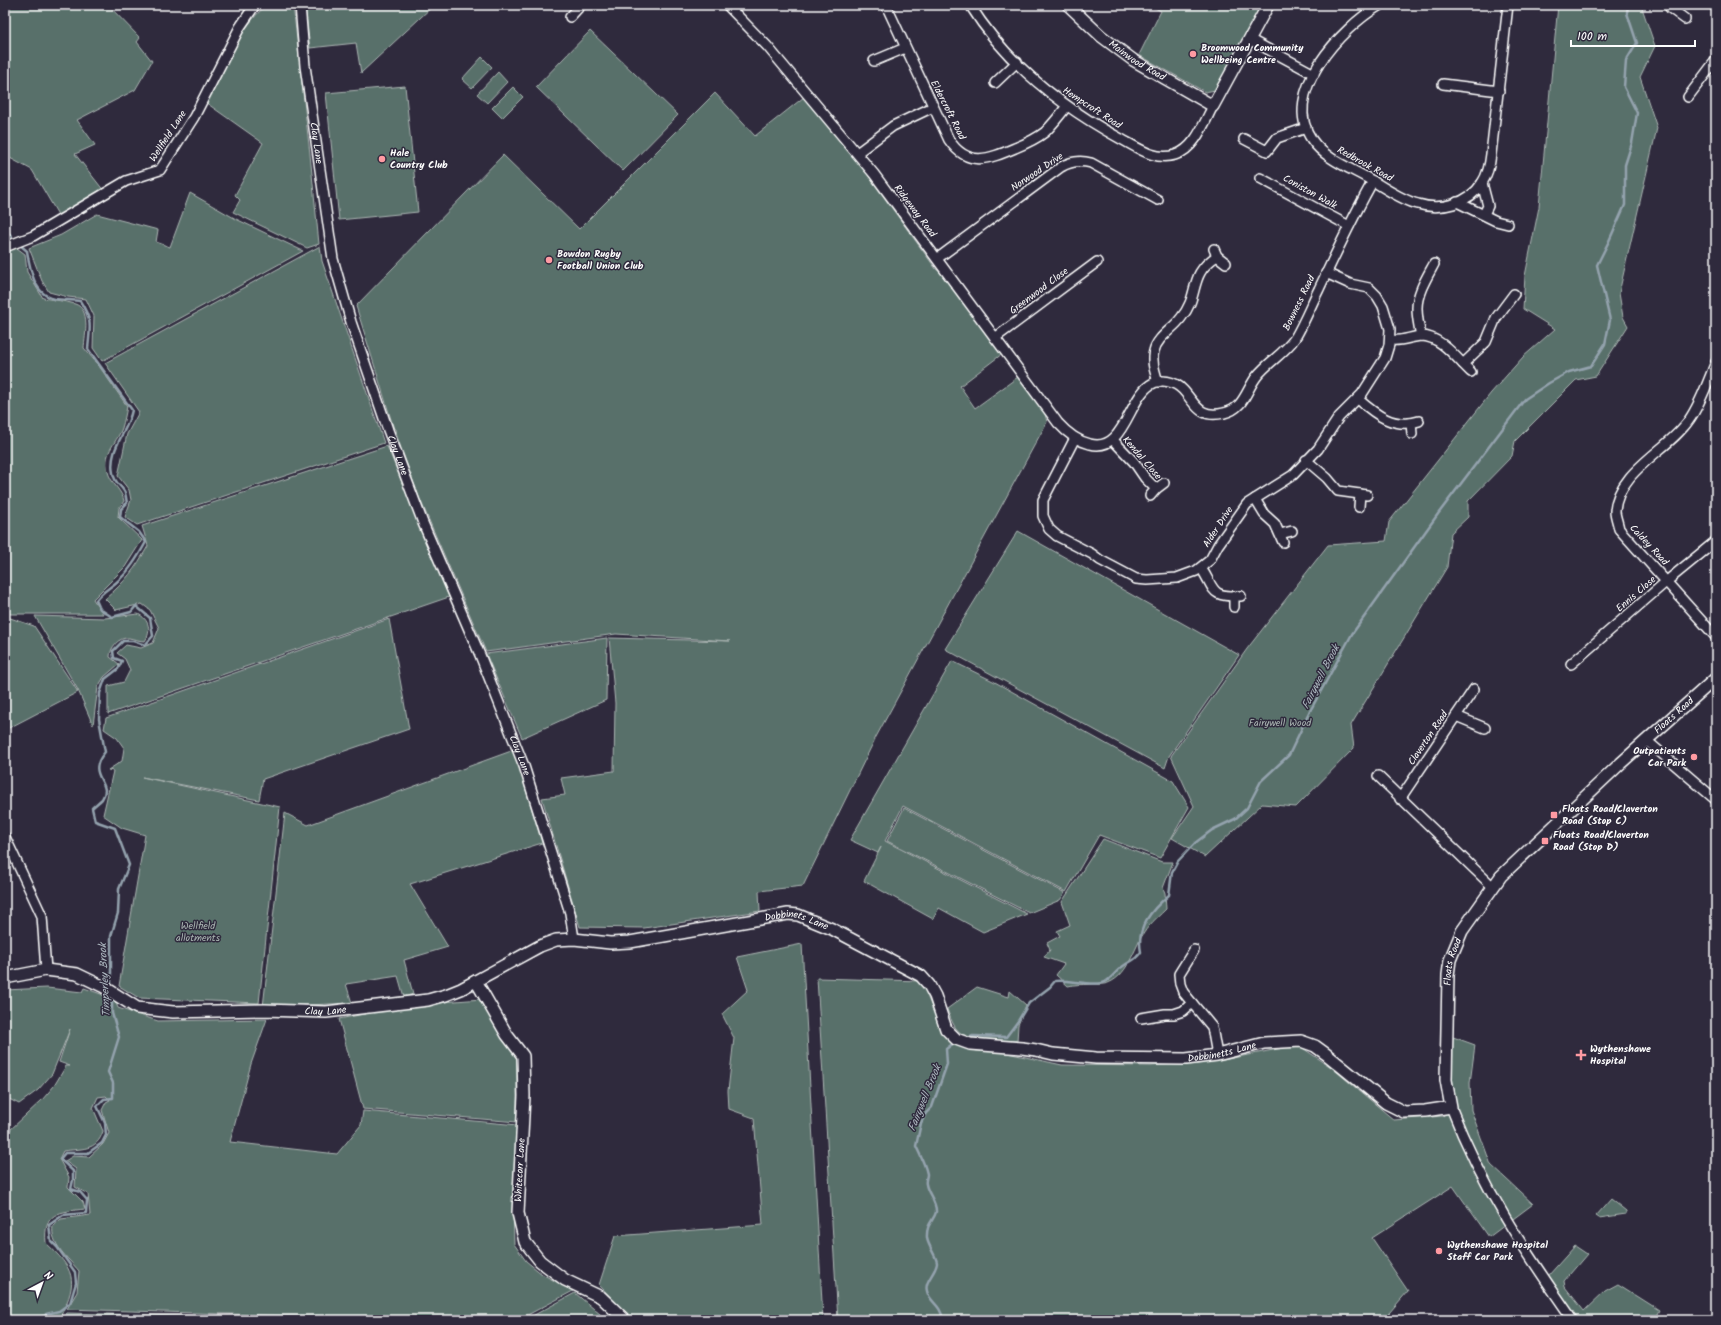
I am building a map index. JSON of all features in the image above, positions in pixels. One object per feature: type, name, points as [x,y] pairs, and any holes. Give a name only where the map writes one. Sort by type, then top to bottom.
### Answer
[{"type":"street","name":"Wellfield Lane","points":[[5,247],[33,236],[126,181],[160,170],[194,116],[240,27],[256,5]]},
{"type":"street","name":"Clay Lane","points":[[5,978],[46,970],[76,974],[104,987],[137,1008],[173,1012],[265,1010],[326,1012],[428,1000],[451,993],[476,981],[540,946],[556,940],[574,939],[570,913],[524,766],[480,655],[423,523],[351,322],[333,259],[305,66],[300,5]]},
{"type":"street","points":[[570,17],[582,5]]},
{"type":"street","name":"Ridgeway Road","points":[[727,5],[767,46],[857,153],[938,258],[1058,423],[1075,438]]},
{"type":"street","name":"Eldercroft Road","points":[[886,5],[933,107],[953,146],[967,156],[983,160],[994,157],[1036,138],[1050,126],[1067,106]]},
{"type":"street","name":"Hempcroft Road","points":[[970,5],[993,36],[1044,88],[1067,106],[1097,126],[1143,151],[1161,157],[1175,155],[1189,146],[1200,130],[1213,106]]},
{"type":"street","name":"Mainwood Road","points":[[1068,5],[1101,36],[1134,60],[1213,106]]},
{"type":"street","points":[[1213,106],[1268,5]]},
{"type":"street","name":"Redbrook Road","points":[[1380,5],[1357,22],[1340,38],[1325,56],[1314,74],[1303,103],[1306,128],[1312,140],[1324,154],[1418,205],[1439,207],[1457,202],[1473,194],[1482,184],[1490,161],[1508,5]]},
{"type":"street","points":[[1672,5],[1670,8],[1685,19]]},
{"type":"street","points":[[1249,39],[1314,74]]},
{"type":"street","points":[[872,62],[906,48]]},
{"type":"street","points":[[1688,96],[1716,60]]},
{"type":"street","points":[[994,84],[1017,62]]},
{"type":"street","points":[[1443,84],[1499,91]]},
{"type":"street","points":[[857,153],[893,126],[933,107]]},
{"type":"street","points":[[1244,139],[1267,151],[1277,138],[1306,128]]},
{"type":"street","name":"Norwood Drive","points":[[938,258],[1061,167],[1071,162],[1082,161],[1091,164],[1158,200]]},
{"type":"street","name":"Coniston Walk","points":[[1260,178],[1349,226]]},
{"type":"street","name":"Bowness Road","points":[[1158,382],[1167,381],[1178,386],[1183,390],[1195,406],[1207,413],[1218,414],[1233,410],[1242,401],[1260,372],[1279,356],[1294,338],[1349,226],[1373,181]]},
{"type":"street","points":[[1482,184],[1488,206],[1484,214]]},
{"type":"street","points":[[1457,202],[1496,221],[1508,224]]},
{"type":"street","points":[[1075,438],[1086,443],[1096,445],[1105,444],[1113,440],[1143,392],[1150,385],[1158,382],[1153,362],[1156,346],[1184,315],[1192,299],[1196,279],[1202,268],[1216,253],[1226,263]]},
{"type":"street","name":"Greenwood Close","points":[[995,338],[1097,262]]},
{"type":"street","points":[[1421,336],[1417,305],[1423,276],[1434,264]]},
{"type":"street","name":"Alder Drive","points":[[1075,438],[1043,500],[1043,516],[1049,529],[1057,536],[1136,579],[1147,580],[1176,578],[1201,568],[1212,557],[1218,545],[1242,509],[1255,499],[1293,476],[1306,460],[1318,449],[1341,415],[1358,399],[1385,358],[1390,340],[1389,326],[1383,306],[1376,294],[1366,287],[1350,284],[1326,273]]},
{"type":"street","points":[[1463,364],[1486,342],[1496,318],[1512,306],[1514,294]]},
{"type":"street","points":[[1390,340],[1398,341],[1421,336],[1429,338],[1441,344],[1471,372]]},
{"type":"street","name":"Caldey Road","points":[[1716,362],[1689,421],[1680,431],[1635,471],[1619,495],[1615,511],[1619,529],[1716,637]]},
{"type":"street","points":[[1358,399],[1373,412],[1382,417],[1393,421],[1415,422],[1412,434]]},
{"type":"street","name":"Kendal Close","points":[[1113,440],[1134,462],[1153,493],[1164,483]]},
{"type":"street","points":[[1306,460],[1327,478],[1338,491],[1363,495],[1359,507]]},
{"type":"street","points":[[1255,499],[1264,514],[1276,524],[1282,538],[1292,531]]},
{"type":"street","name":"Ennis Close","points":[[1571,664],[1667,581],[1716,542]]},
{"type":"street","points":[[1201,568],[1216,593],[1221,596],[1238,596],[1234,607]]},
{"type":"street","name":"Floats Road","points":[[1573,1320],[1533,1262],[1490,1194],[1465,1143],[1451,1107],[1446,1080],[1448,975],[1450,960],[1462,931],[1501,876],[1646,740],[1716,678]]},
{"type":"street","name":"Claverton Road","points":[[1400,799],[1474,689]]},
{"type":"street","points":[[1456,716],[1485,728]]},
{"type":"street","points":[[1646,740],[1716,800]]},
{"type":"street","points":[[1378,776],[1400,799],[1493,887]]},
{"type":"street","points":[[5,838],[42,916],[46,970]]},
{"type":"street","name":"Dobbinets Lane","points":[[574,939],[610,943],[630,942],[788,914],[798,915],[832,929],[920,976],[929,985],[935,996],[946,1029],[956,1039],[970,1044]]},
{"type":"street","points":[[1194,950],[1179,974],[1180,984],[1183,992],[1212,1027],[1217,1055]]},
{"type":"street","name":"Whitecarr Lane","points":[[476,981],[507,1035],[523,1056],[524,1096],[518,1213],[525,1242],[540,1261],[565,1280],[602,1297],[625,1320]]},
{"type":"street","points":[[1142,1018],[1174,1014],[1182,1011],[1192,1004]]},
{"type":"street","name":"Dobbinetts Lane","points":[[970,1044],[1029,1049],[1053,1054],[1096,1058],[1186,1059],[1217,1055],[1264,1043],[1301,1041],[1321,1050],[1386,1103],[1404,1112],[1425,1111],[1451,1107]]},
{"type":"green space","points":[[5,5],[108,5],[140,38],[137,42],[152,61],[135,90],[77,120],[95,145],[75,154],[104,191],[60,218],[32,170],[8,157],[5,152]]},
{"type":"green space","points":[[266,5],[293,5],[319,244],[307,248],[233,212],[240,200],[235,195],[263,143],[205,102],[231,50],[247,26]]},
{"type":"green space","points":[[305,5],[434,5],[361,73],[356,43],[310,48]]},
{"type":"green space","points":[[1149,5],[1261,5],[1215,90],[1205,92],[1139,55],[1161,11]]},
{"type":"green space","name":"Fairywell Wood","points":[[1558,5],[1641,5],[1655,46],[1640,77],[1657,128],[1619,293],[1623,317],[1628,326],[1596,376],[1576,380],[1515,441],[1512,456],[1468,501],[1468,517],[1451,533],[1447,567],[1351,725],[1354,748],[1296,807],[1262,804],[1205,857],[1172,838],[1194,806],[1171,756],[1247,649],[1328,545],[1386,541],[1389,522],[1491,393],[1523,357],[1555,329],[1523,309],[1525,276],[1539,207]]},
{"type":"green space","points":[[590,31],[678,115],[623,171],[536,87]]},
{"type":"green space","points":[[482,57],[492,67],[472,88],[462,79]]},
{"type":"green space","points":[[498,72],[507,82],[487,103],[477,94]]},
{"type":"green space","points":[[405,86],[418,212],[339,220],[326,93]]},
{"type":"green space","points":[[513,87],[523,97],[502,118],[492,108]]},
{"type":"green space","points":[[715,93],[755,136],[804,97],[865,171],[936,269],[941,273],[1002,354],[960,386],[975,408],[1018,377],[1045,414],[1047,422],[876,737],[803,886],[759,891],[760,911],[644,928],[580,927],[542,798],[565,795],[561,778],[614,771],[615,703],[609,638],[730,641],[616,634],[486,652],[419,497],[397,437],[396,429],[394,429],[356,306],[503,155],[579,229]]},
{"type":"green space","points":[[190,193],[236,219],[303,251],[102,361],[93,348],[94,316],[86,299],[68,297],[49,292],[42,281],[29,248],[61,235],[97,214],[158,230],[156,242],[170,247]]},
{"type":"green space","points":[[320,246],[322,261],[384,443],[137,525],[125,517],[131,500],[129,490],[118,476],[127,434],[139,412],[105,363]]},
{"type":"green space","points":[[17,248],[25,254],[27,272],[43,298],[75,304],[83,311],[86,323],[84,348],[99,366],[127,406],[122,428],[108,455],[107,467],[111,479],[124,501],[119,508],[118,517],[142,540],[125,567],[93,599],[103,614],[10,614],[5,609],[5,251]]},
{"type":"green space","points":[[387,446],[449,597],[108,714],[108,686],[124,682],[130,670],[125,659],[117,653],[126,645],[141,648],[153,643],[159,628],[150,610],[142,604],[116,610],[105,599],[130,574],[148,546],[142,526]]},
{"type":"green space","points":[[1018,531],[1239,655],[1169,756],[1165,768],[945,649]]},
{"type":"green space","points":[[5,613],[10,618],[34,626],[78,692],[5,730]]},
{"type":"green space","points":[[138,614],[147,622],[149,629],[147,637],[145,641],[129,638],[121,639],[111,650],[110,657],[119,664],[104,677],[98,687],[93,725],[78,690],[35,616],[105,618]]},
{"type":"green space","name":"Wellfield allotments","points":[[389,619],[409,729],[263,779],[259,800],[142,777],[280,807],[259,1003],[139,998],[119,986],[145,835],[122,828],[103,815],[113,771],[108,770],[122,761],[124,748],[117,738],[104,729],[106,718]]},
{"type":"green space","points":[[607,638],[606,700],[522,738],[486,654]]},
{"type":"green space","points":[[952,661],[993,681],[1173,781],[1189,807],[1160,858],[1099,835],[1066,892],[903,806],[885,841],[1027,914],[983,932],[939,908],[933,919],[864,881],[878,853],[850,840]]},
{"type":"green space","points":[[514,750],[542,843],[410,884],[448,947],[404,960],[413,994],[404,997],[398,976],[346,984],[352,1003],[263,1007],[285,813],[308,825]]},
{"type":"green space","points":[[904,808],[1065,893],[1060,900],[1029,913],[887,841]]},
{"type":"green space","points":[[1103,839],[1162,862],[1173,862],[1163,888],[1165,893],[1166,909],[1144,933],[1127,965],[1116,979],[1105,984],[1068,986],[1056,975],[1064,964],[1044,957],[1050,950],[1047,943],[1060,936],[1057,931],[1070,925],[1062,902]]},
{"type":"green space","points":[[802,944],[823,1320],[633,1320],[599,1285],[615,1236],[763,1225],[754,1118],[729,1109],[728,1091],[734,1038],[722,1014],[748,990],[737,957]]},
{"type":"green space","points":[[817,978],[921,981],[940,1027],[963,1048],[998,1051],[1062,1065],[1151,1066],[1218,1061],[1298,1045],[1331,1067],[1394,1120],[1443,1116],[1456,1105],[1451,1075],[1453,1037],[1475,1045],[1470,1083],[1471,1110],[1491,1165],[1533,1204],[1489,1237],[1453,1186],[1372,1238],[1408,1291],[1383,1320],[838,1320]]},
{"type":"green space","points":[[977,987],[1009,997],[1010,991],[1026,1005],[1018,1025],[1017,1041],[974,1039],[960,1032],[955,1027],[947,1009]]},
{"type":"green space","points":[[47,988],[82,992],[84,988],[101,994],[116,1003],[118,1008],[158,1021],[267,1019],[251,1064],[230,1142],[337,1154],[361,1125],[363,1111],[518,1125],[513,1206],[514,1244],[526,1261],[542,1274],[573,1291],[518,1320],[418,1320],[67,1309],[77,1292],[79,1271],[57,1245],[54,1239],[53,1226],[61,1219],[90,1215],[88,1194],[75,1187],[76,1169],[65,1161],[73,1156],[89,1157],[103,1144],[109,1133],[102,1110],[106,1102],[110,1100],[106,1096],[98,1097],[93,1108],[103,1131],[97,1143],[88,1148],[63,1151],[59,1159],[69,1177],[68,1187],[83,1202],[85,1209],[60,1213],[50,1219],[47,1225],[46,1243],[63,1260],[71,1276],[72,1284],[67,1303],[61,1315],[42,1316],[39,1320],[5,1320],[5,1146],[10,1130],[42,1100],[54,1086],[66,1066],[70,1066],[59,1062],[70,1029],[52,1074],[38,1090],[19,1104],[5,1097],[5,990]]},
{"type":"green space","points":[[482,999],[517,1054],[517,1122],[363,1109],[339,1019],[415,1004]]},
{"type":"green space","points":[[1611,1199],[1626,1211],[1626,1214],[1599,1218],[1596,1216]]},
{"type":"green space","points":[[1575,1246],[1587,1254],[1564,1281],[1565,1287],[1584,1311],[1605,1291],[1618,1284],[1659,1310],[1654,1320],[1579,1320],[1548,1276]]},
{"type":"green space","points":[[575,1293],[607,1320],[525,1320]]},
{"type":"green space","points":[[67,1313],[255,1318],[254,1320],[45,1320],[47,1316],[61,1319]]},
{"type":"waterway","name":"Fairywell Brook","points":[[965,1039],[973,1036],[1006,1037],[1029,1003],[1050,987],[1055,981],[1095,984],[1105,982],[1139,955],[1141,952],[1140,943],[1143,927],[1151,913],[1169,895],[1172,872],[1178,861],[1195,843],[1212,830],[1235,819],[1247,808],[1261,781],[1289,755],[1310,711],[1352,634],[1438,514],[1525,399],[1569,372],[1591,366],[1605,344],[1610,320],[1597,265],[1625,205],[1625,165],[1632,143],[1637,113],[1624,87],[1626,61],[1637,43],[1627,13],[1628,5]]},
{"type":"waterway","name":"Timperley Brook","points":[[5,171],[8,178],[5,205]]},
{"type":"waterway","name":"Timperley Brook","points":[[5,228],[15,241]]},
{"type":"waterway","name":"Timperley Brook","points":[[19,244],[27,251],[34,280],[42,292],[48,297],[55,299],[80,301],[87,314],[90,324],[88,349],[132,410],[127,426],[113,456],[112,464],[114,477],[125,492],[127,503],[121,509],[120,517],[139,532],[146,542],[128,571],[96,600],[100,609],[112,617],[131,612],[136,606],[150,618],[153,636],[145,645],[133,641],[123,641],[113,651],[114,658],[122,661],[118,669],[105,679],[100,693],[99,719],[105,752],[99,760],[97,767],[98,773],[105,788],[105,793],[102,799],[92,808],[95,821],[115,828],[129,865],[119,889],[118,913],[111,936],[111,987]]},
{"type":"waterway","name":"Timperley Brook","points":[[43,1320],[46,1314],[59,1311],[70,1303],[76,1283],[75,1272],[51,1241],[49,1225],[63,1215],[86,1213],[87,1200],[80,1192],[71,1189],[73,1171],[60,1159],[65,1153],[88,1153],[102,1143],[106,1135],[105,1123],[97,1106],[104,1099],[113,1098],[113,1083],[108,1072],[119,1037],[112,1013],[112,996]]},
{"type":"waterway","name":"Fairywell Brook","points":[[943,1320],[940,1310],[930,1298],[927,1291],[927,1284],[935,1270],[937,1263],[927,1238],[928,1229],[935,1215],[936,1208],[927,1187],[926,1170],[916,1146],[921,1123],[926,1113],[932,1107],[947,1064],[946,1049],[955,1042]]},
{"type":"place","name":"Broomwood Community Wellbeing Centre","points":[[1193,54]]},
{"type":"place","name":"Hale Country Club","points":[[382,159]]},
{"type":"place","name":"Bowdon Rugby Football Union Club","points":[[549,260]]},
{"type":"place","name":"Outpatients Car Park","points":[[1694,757]]},
{"type":"place","name":"Floats Road/Claverton Road (Stop C)","points":[[1554,815]]},
{"type":"place","name":"Floats Road/Claverton Road (Stop D)","points":[[1545,841]]},
{"type":"place","name":"Wythenshawe Hospital","points":[[1581,1055]]},
{"type":"place","name":"Wythenshawe Hospital Staff Car Park","points":[[1439,1251]]}]
